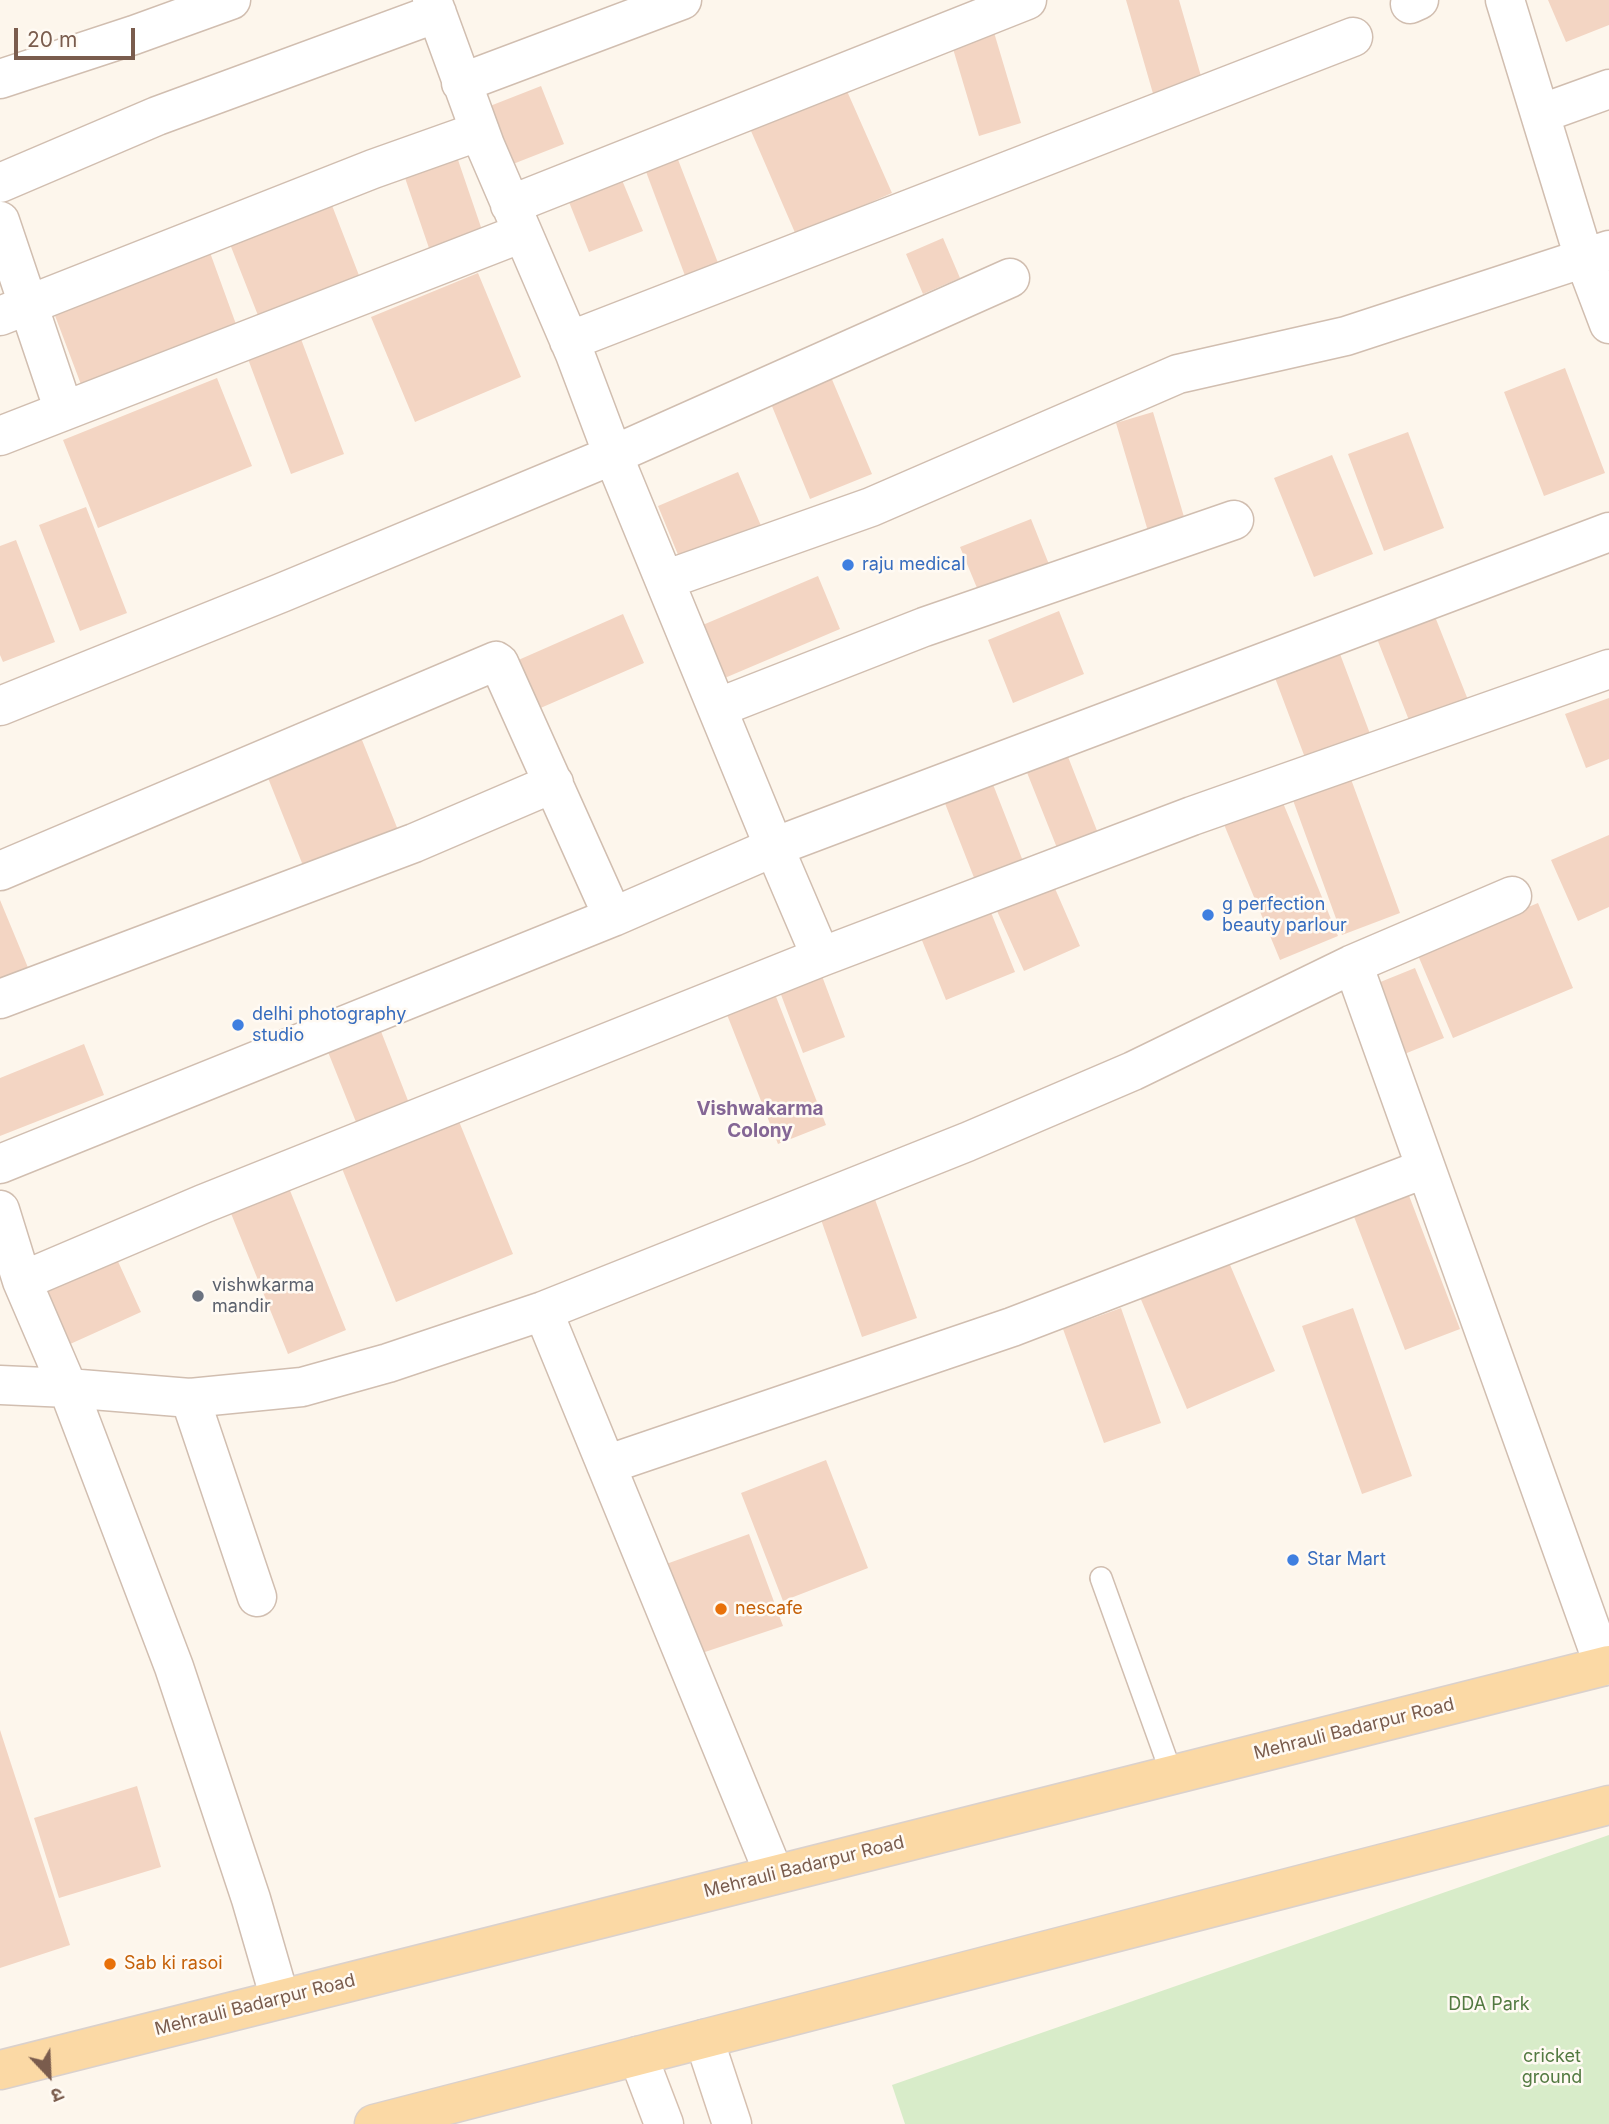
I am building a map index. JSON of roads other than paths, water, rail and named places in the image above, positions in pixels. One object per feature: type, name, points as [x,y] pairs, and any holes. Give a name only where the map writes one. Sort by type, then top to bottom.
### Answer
[{"type":"main road","name":"Mehrauli Badarpur Road","points":[[0,2070],[1606,1666]]},
{"type":"main road","points":[[374,2124],[1609,1805]]},
{"type":"street","points":[[0,79],[231,0]]},
{"type":"street","points":[[461,83],[682,0]]},
{"type":"street","points":[[0,436],[1027,0]]},
{"type":"street","points":[[1505,0],[1540,114],[1596,254],[1609,324]]},
{"type":"street","points":[[0,183],[157,116],[434,6],[480,131],[569,341],[613,455],[821,957]]},
{"type":"street","points":[[569,341],[1353,37]]},
{"type":"street","points":[[1540,114],[1609,89]]},
{"type":"street","points":[[14,310],[373,169],[480,131]]},
{"type":"street","points":[[0,221],[14,310],[64,411]]},
{"type":"street","points":[[665,580],[871,507],[1178,374],[1346,336],[1596,254]]},
{"type":"street","points":[[0,706],[613,455],[1010,278]]},
{"type":"street","points":[[717,708],[923,627],[1234,520]]},
{"type":"street","points":[[0,1164],[612,917],[774,847],[1609,532]]},
{"type":"street","points":[[0,872],[491,662],[499,663],[612,917]]},
{"type":"street","points":[[22,1281],[203,1204],[821,957],[1192,816],[1609,669]]},
{"type":"street","points":[[0,999],[414,843],[554,783]]},
{"type":"street","points":[[0,1385],[190,1398],[302,1387],[387,1363],[543,1311],[967,1142],[1133,1071],[1353,964],[1512,896]]},
{"type":"street","points":[[1353,964],[1606,1666]]},
{"type":"street","points":[[606,1465],[1012,1327],[1426,1168]]},
{"type":"street","points":[[0,1210],[22,1281],[68,1388],[174,1667],[251,1899],[279,1999]]},
{"type":"street","points":[[543,1311],[774,1874]]},
{"type":"street","points":[[190,1398],[257,1597]]},
{"type":"street","points":[[704,2039],[732,2124]]},
{"type":"street","points":[[638,2056],[664,2124]]},
{"type":"lane","points":[[1101,1578],[1172,1775]]},
{"type":"place","name":"raju medical","points":[[848,565]]},
{"type":"place","name":"g perfection beauty parlour","points":[[1208,915]]},
{"type":"place","name":"delhi photography studio","points":[[238,1025]]},
{"type":"place","name":"vishwkarma mandir","points":[[198,1296]]},
{"type":"place","name":"Star Mart","points":[[1293,1560]]},
{"type":"place","name":"nescafe","points":[[721,1609]]},
{"type":"place","name":"Sab ki rasoi","points":[[110,1964]]},
{"type":"district","name":"Vishwakarma Colony","points":[[760,1120]]},
{"type":"park label","name":"DDA Park","points":[[1489,2005]]},
{"type":"park label","name":"cricket ground","points":[[1552,2067]]}]
